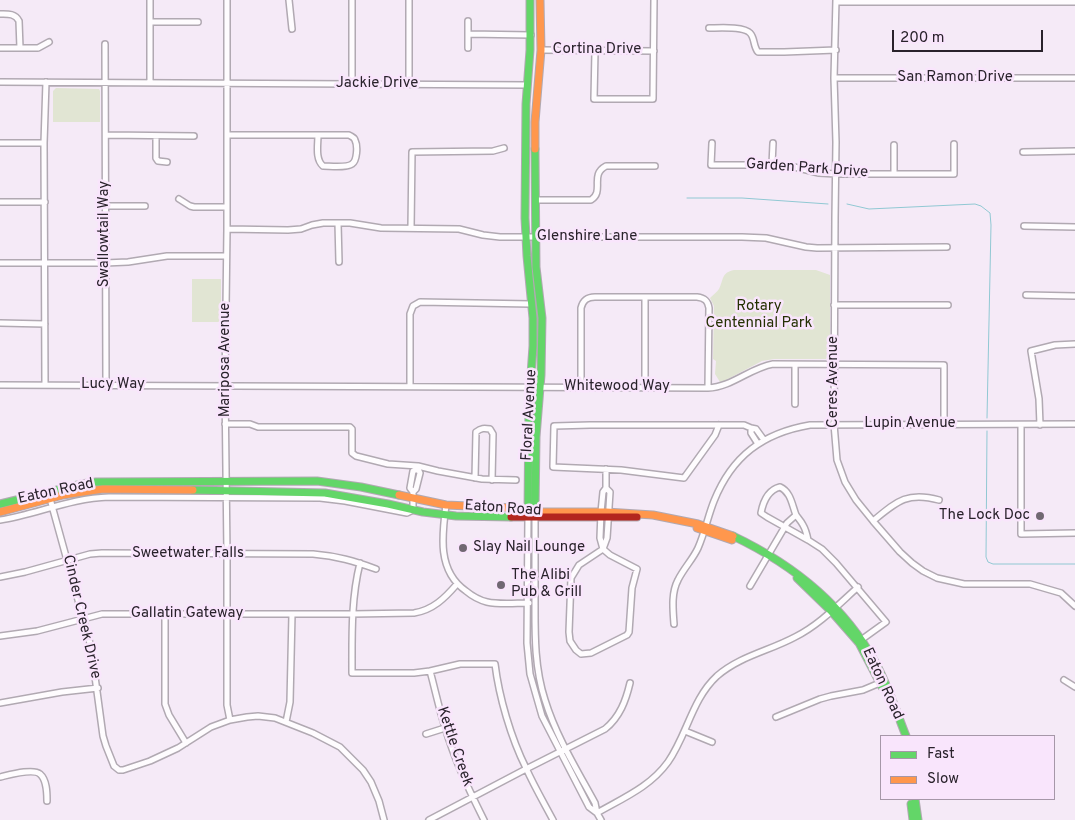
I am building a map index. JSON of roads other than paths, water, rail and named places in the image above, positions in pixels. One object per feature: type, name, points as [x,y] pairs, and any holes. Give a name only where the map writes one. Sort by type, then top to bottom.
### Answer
[{"type":"street","points":[[150,0],[150,82]]},
{"type":"street","name":"Mariposa Avenue","points":[[227,0],[225,424],[227,706],[230,720]]},
{"type":"street","points":[[289,0],[292,30]]},
{"type":"street","points":[[352,0],[352,84]]},
{"type":"street","points":[[409,0],[409,84]]},
{"type":"street","name":"Floral Avenue","points":[[530,0],[531,35],[526,122],[526,236],[533,346],[528,449],[535,602],[535,649],[541,686],[550,716],[595,803],[601,820]]},
{"type":"street","name":"Floral Avenue","points":[[540,0],[541,50],[535,122],[535,236],[542,331],[531,514],[527,650],[531,681],[542,716],[589,807],[597,813]]},
{"type":"street","points":[[594,51],[594,99],[653,100],[654,0]]},
{"type":"street","points":[[836,1],[1075,2]]},
{"type":"street","name":"Ceres Avenue","points":[[836,1],[834,78],[836,142],[834,424],[836,460],[840,471],[850,491],[873,521],[900,552],[923,571],[937,578],[964,584],[1030,584],[1061,593],[1075,606]]},
{"type":"street","points":[[0,14],[9,14],[18,18],[20,24],[20,48]]},
{"type":"street","points":[[150,22],[198,22]]},
{"type":"street","points":[[468,22],[468,48]]},
{"type":"street","points":[[709,28],[736,28],[748,31],[751,33],[758,52],[836,50]]},
{"type":"street","points":[[468,34],[531,35]]},
{"type":"street","points":[[0,48],[38,48],[49,42]]},
{"type":"street","name":"Swallowtail Way","points":[[105,44],[106,385]]},
{"type":"street","name":"Cortina Drive","points":[[541,50],[654,50]]},
{"type":"street","name":"San Ramon Drive","points":[[834,78],[1075,78]]},
{"type":"street","name":"Jackie Drive","points":[[0,82],[527,85]]},
{"type":"street","points":[[45,385],[44,143],[46,82]]},
{"type":"street","points":[[227,134],[349,135],[353,137],[356,144],[354,163],[348,166],[323,166],[320,164],[318,157],[318,135]]},
{"type":"street","points":[[106,136],[194,136]]},
{"type":"street","points":[[156,136],[156,158],[158,161],[167,162]]},
{"type":"street","points":[[0,143],[44,143]]},
{"type":"street","name":"Garden Park Drive","points":[[712,143],[712,165],[790,166],[819,173],[836,174],[954,174],[954,144]]},
{"type":"street","points":[[772,165],[773,143]]},
{"type":"street","points":[[894,145],[894,173]]},
{"type":"street","points":[[411,228],[412,152],[492,151],[504,148]]},
{"type":"street","points":[[1023,152],[1075,151]]},
{"type":"street","points":[[535,200],[591,200],[597,194],[598,175],[602,168],[606,166],[655,166]]},
{"type":"street","points":[[179,199],[194,207],[227,208]]},
{"type":"street","points":[[0,202],[45,202]]},
{"type":"street","points":[[105,206],[145,206]]},
{"type":"street","name":"Glenshire Lane","points":[[227,229],[288,230],[323,223],[350,223],[381,228],[459,228],[491,237],[754,237],[806,247],[947,247]]},
{"type":"street","points":[[338,223],[339,262]]},
{"type":"street","points":[[1024,226],[1075,227]]},
{"type":"street","points":[[0,263],[105,263],[128,262],[167,256],[226,256]]},
{"type":"street","points":[[1026,295],[1075,296]]},
{"type":"street","points":[[581,387],[581,308],[585,300],[590,297],[697,297],[706,300],[709,308],[708,388]]},
{"type":"street","points":[[644,387],[645,297]]},
{"type":"street","points":[[410,386],[410,314],[413,306],[420,302],[531,304]]},
{"type":"street","points":[[834,305],[948,305]]},
{"type":"street","points":[[0,324],[45,324]]},
{"type":"street","points":[[1040,424],[1039,399],[1031,351],[1055,345],[1075,344]]},
{"type":"street","points":[[795,365],[795,404]]},
{"type":"street","name":"Whitewood Way","points":[[225,386],[708,388],[727,384],[758,368],[766,366],[944,365],[944,424]]},
{"type":"street","name":"Lucy Way","points":[[0,386],[225,386]]},
{"type":"street","points":[[225,424],[250,424],[258,427],[350,427],[352,429],[352,453],[356,456],[388,464],[418,467],[475,478],[516,480]]},
{"type":"street","points":[[1021,424],[1021,534],[1075,534]]},
{"type":"street","name":"Lupin Avenue","points":[[674,624],[674,588],[698,550],[716,496],[727,475],[739,459],[764,440],[796,427],[810,425],[1075,424]]},
{"type":"street","points":[[719,425],[715,435],[684,478],[620,470],[553,468],[554,426],[719,425],[744,426],[756,429],[764,440]]},
{"type":"street","points":[[475,478],[476,432],[480,428],[484,428],[490,429],[492,434],[492,480]]},
{"type":"street","points":[[751,428],[751,433],[758,444]]},
{"type":"street","points":[[413,510],[413,495],[420,473],[418,467]]},
{"type":"street","points":[[603,549],[579,565],[571,578],[570,641],[581,654],[591,653],[627,635],[629,632],[632,588],[637,569],[610,555],[603,549],[600,538],[610,492],[606,488],[606,469]]},
{"type":"street","name":"Eaton Road","points":[[0,520],[81,484],[96,482],[317,481],[413,495],[446,505],[514,508],[531,514]]},
{"type":"street","points":[[808,540],[803,524],[796,515],[795,508],[784,489],[776,488],[766,497],[762,504],[761,513],[822,549],[858,587],[886,622],[861,640]]},
{"type":"street","name":"Eaton Road","points":[[0,512],[63,495],[103,489],[226,494],[325,493],[413,510],[445,514],[605,515],[622,512],[654,514],[686,520],[739,538],[806,580],[870,652],[906,735]]},
{"type":"street","points":[[873,521],[904,499],[922,496],[939,500]]},
{"type":"street","name":"Eaton Road","points":[[0,504],[50,499]]},
{"type":"street","name":"Cinder Creek Drive","points":[[50,499],[91,647],[98,688],[101,722],[106,746],[114,766],[119,770],[127,769],[156,759],[186,743]]},
{"type":"street","points":[[446,505],[444,560],[448,571],[457,584],[467,593],[485,602],[535,602]]},
{"type":"street","points":[[750,586],[785,527],[796,515]]},
{"type":"street","name":"Sweetwater Falls","points":[[0,577],[90,554],[313,554],[352,560],[376,569]]},
{"type":"street","points":[[360,563],[352,614],[352,673],[414,673],[460,664],[495,664],[498,685],[508,721],[526,769],[554,820]]},
{"type":"street","name":"Gallatin Gateway","points":[[0,636],[37,631],[102,614],[376,614],[423,612],[431,608],[457,584]]},
{"type":"street","points":[[597,813],[636,792],[657,776],[669,761],[698,701],[716,677],[738,661],[804,632],[821,620],[858,587]]},
{"type":"street","points":[[833,609],[859,643],[883,682],[901,735]]},
{"type":"street","points":[[165,613],[166,704],[172,720],[186,743],[211,727],[230,720],[258,716],[275,718],[286,722],[340,747],[363,770],[371,782],[384,820]]},
{"type":"street","points":[[286,722],[290,702],[292,614]]},
{"type":"street","name":"Kettle Creek","points":[[430,671],[445,728],[460,770],[484,820]]},
{"type":"street","points":[[1064,680],[1075,687]]},
{"type":"street","points":[[776,717],[830,696],[863,690],[883,682]]},
{"type":"street","points":[[429,820],[597,734],[612,724],[627,696],[630,683]]},
{"type":"street","points":[[0,703],[98,688]]},
{"type":"street","points":[[426,734],[445,728]]},
{"type":"street","points":[[685,731],[712,742]]},
{"type":"street","points":[[0,777],[38,772],[44,781],[47,801]]},
{"type":"street","points":[[911,800],[913,820]]},
{"type":"street","points":[[915,800],[918,820]]},
{"type":"waterway","points":[[687,198],[742,198],[828,204]]},
{"type":"waterway","points":[[847,204],[869,209],[975,204],[990,213],[987,418]]},
{"type":"waterway","points":[[987,431],[986,557],[988,562],[993,564],[1075,564]]},
{"type":"place","name":"The Lock Doc","points":[[1040,516]]},
{"type":"place","name":"Slay Nail Lounge","points":[[463,548]]},
{"type":"place","name":"The Alibi Pub & Grill","points":[[501,585]]},
{"type":"park label","name":"Rotary Centennial Park","points":[[759,316]]}]
